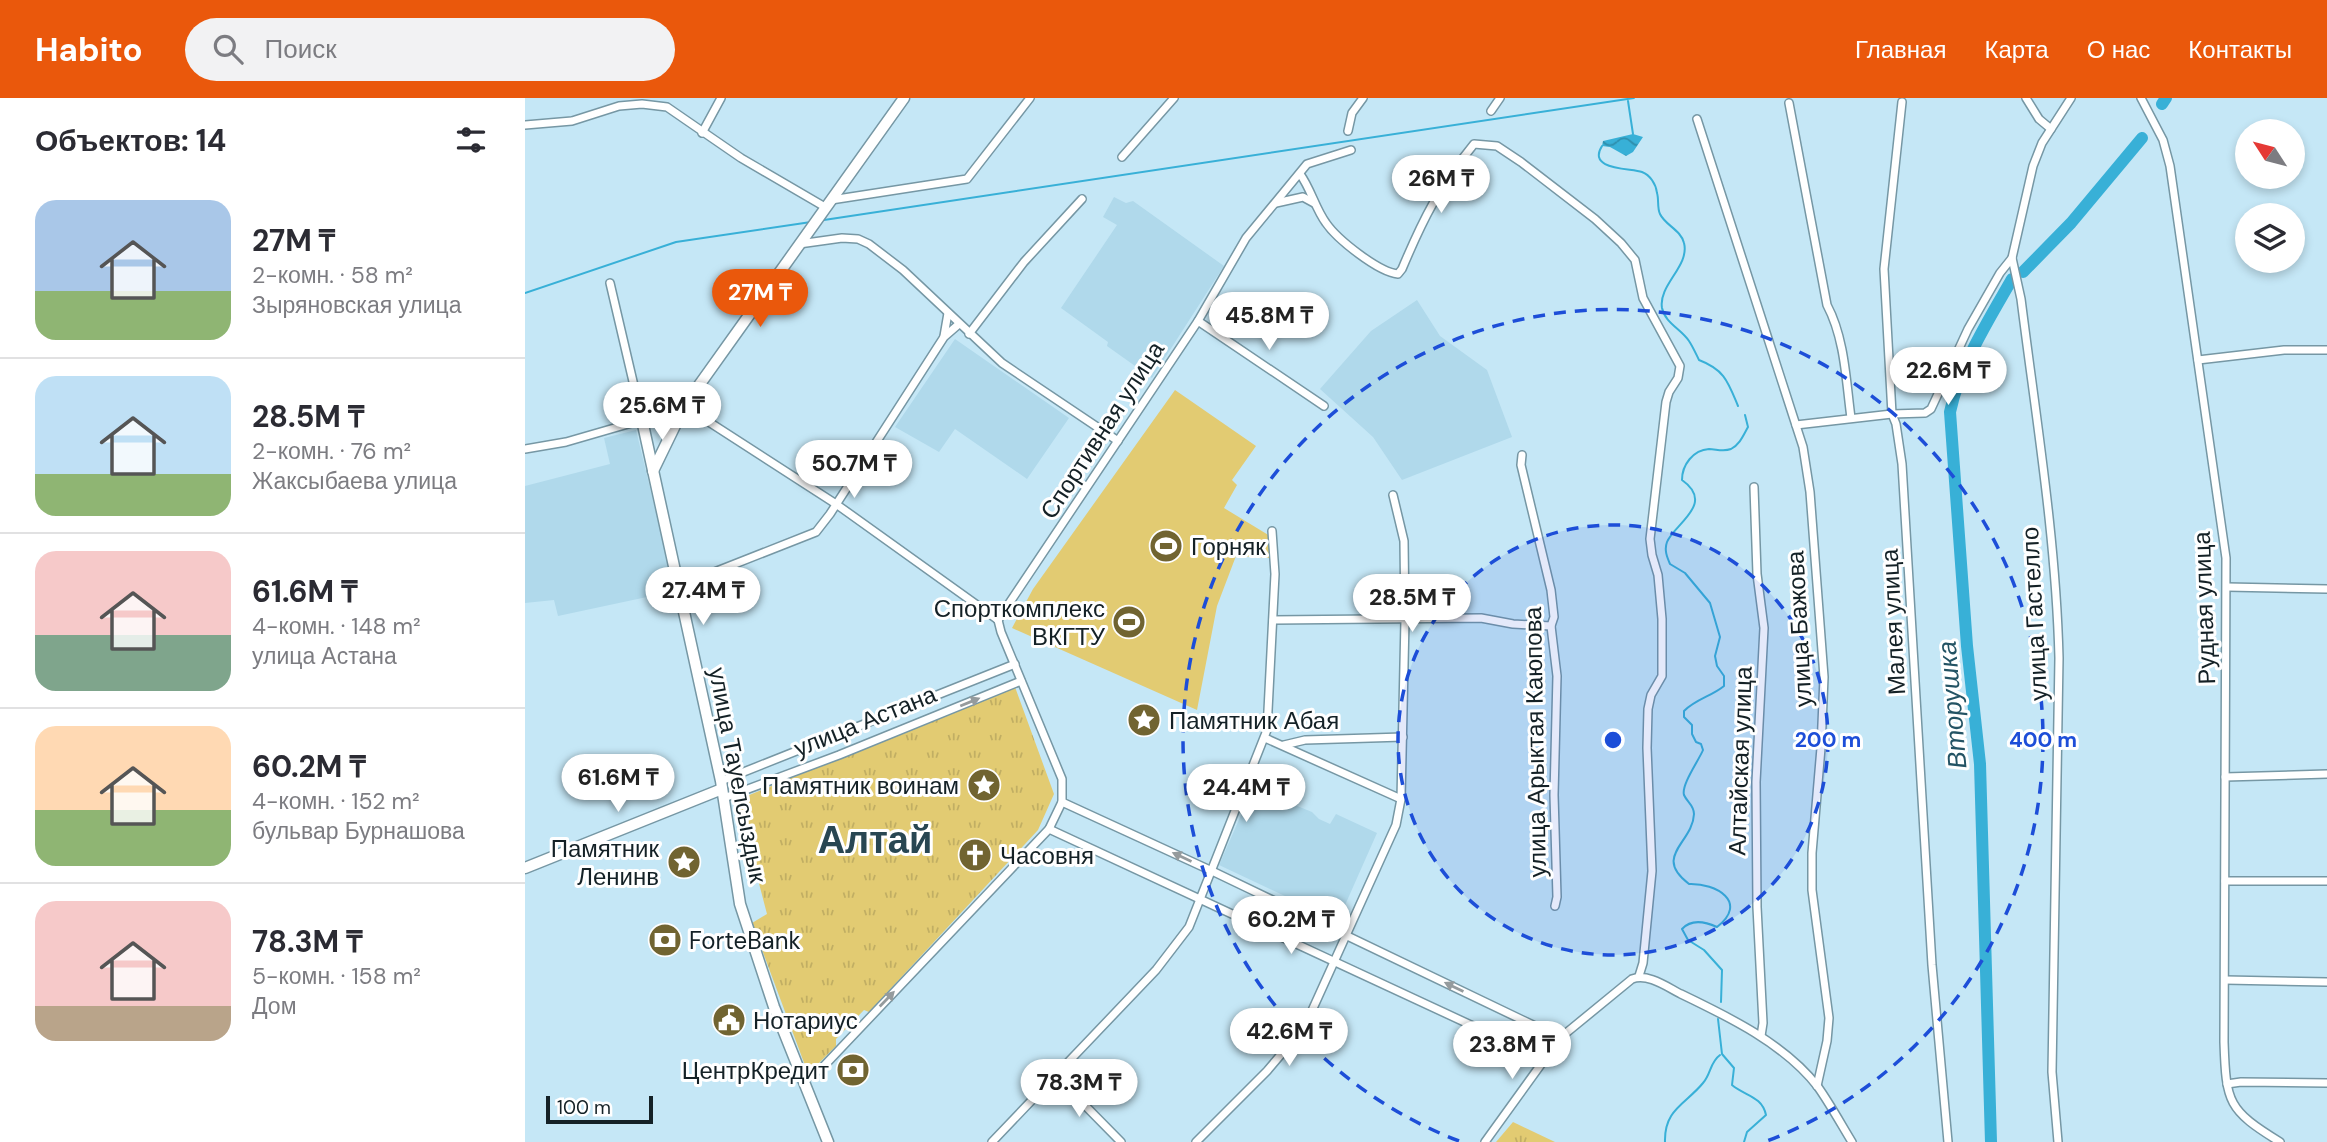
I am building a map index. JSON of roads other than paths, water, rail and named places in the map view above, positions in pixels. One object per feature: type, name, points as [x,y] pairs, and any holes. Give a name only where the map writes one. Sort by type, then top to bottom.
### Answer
[{"type":"street","points":[[702,133],[721,98]]},
{"type":"street","points":[[653,471],[688,402],[904,98]]},
{"type":"street","points":[[525,125],[572,121],[619,106],[642,104],[667,107],[702,133],[827,204],[967,179],[1030,98]]},
{"type":"street","points":[[1122,157],[1174,98]]},
{"type":"street","points":[[1348,131],[1352,113],[1363,98]]},
{"type":"street","points":[[1490,111],[1500,98]]},
{"type":"street","points":[[2026,98],[2039,119],[2051,129]]},
{"type":"street","name":"улица Гастелло","points":[[2058,1142],[2052,1072],[2059,658],[2057,605],[2054,556],[2021,299],[2012,258],[2033,166],[2042,143],[2071,98]]},
{"type":"street","name":"Рудная улица","points":[[2141,98],[2162,140],[2170,166],[2226,558],[2224,1042],[2227,1084]]},
{"type":"street","name":"Малея улица","points":[[1902,102],[1884,269],[1892,414],[1896,424],[1903,478],[1932,965],[1948,1142]]},
{"type":"street","points":[[1789,103],[1828,305],[1835,319],[1840,344],[1851,418]]},
{"type":"street","name":"улица Бажова","points":[[1697,118],[1803,447],[1810,492],[1824,677],[1812,890],[1829,1018],[1817,1086]]},
{"type":"street","points":[[1300,174],[1335,234],[1382,269],[1398,274],[1441,186],[1474,144],[1497,146],[1575,203],[1621,243],[1635,260],[1643,298],[1680,366],[1678,378],[1666,402],[1650,539],[1658,575],[1662,619],[1662,676],[1651,695],[1648,709],[1652,884],[1643,964],[1639,976]]},
{"type":"street","name":"Спортивная улица","points":[[999,620],[1198,321],[1239,249],[1290,183],[1311,161],[1352,150]]},
{"type":"street","points":[[1274,205],[1303,197],[1315,203]]},
{"type":"street","points":[[969,334],[1024,262],[1082,199]]},
{"type":"street","points":[[799,244],[842,237],[869,244],[904,270],[1002,363],[1118,441]]},
{"type":"street","points":[[1796,425],[1925,412],[1931,409],[1968,329],[2000,273],[2012,258]]},
{"type":"street","name":"улица Тауелсыздык","points":[[610,283],[722,789],[740,904],[770,995],[828,1142]]},
{"type":"street","points":[[944,337],[948,313]]},
{"type":"street","points":[[1198,321],[1324,406]]},
{"type":"street","points":[[678,586],[816,532],[944,337],[959,324]]},
{"type":"street","points":[[2198,360],[2271,351],[2327,350]]},
{"type":"street","points":[[525,449],[566,442],[642,420],[688,402]]},
{"type":"street","points":[[688,402],[709,422],[836,504],[999,620],[1001,632],[1062,779],[1062,802],[1049,829],[821,1068],[803,1080]]},
{"type":"street","name":"улица Арыктая Каюпова","points":[[1522,455],[1521,465],[1551,590],[1554,617],[1551,626],[1557,676],[1555,906]]},
{"type":"street","name":"Алтайская улица","points":[[1754,487],[1757,575],[1764,628],[1756,782],[1757,907],[1763,1023],[1761,1036]]},
{"type":"street","points":[[1196,1142],[1267,1071],[1305,1026],[1393,833],[1401,799],[1405,620],[1404,541],[1393,495]]},
{"type":"street","points":[[992,1142],[1156,970],[1181,940],[1200,900],[1265,738],[1275,574],[1272,531]]},
{"type":"street","points":[[2227,587],[2327,589]]},
{"type":"street","points":[[1273,620],[1482,618],[1513,624],[1551,626]]},
{"type":"street","name":"улица Астана","points":[[525,868],[722,789],[1015,664]]},
{"type":"street","name":"улица Астана","points":[[722,789],[839,755],[1021,681]]},
{"type":"street","points":[[1284,745],[1305,740],[1402,737]]},
{"type":"street","points":[[1265,738],[1401,799]]},
{"type":"street","points":[[2225,777],[2327,774]]},
{"type":"street","points":[[1062,802],[1560,1038]]},
{"type":"street","points":[[1049,829],[1544,1059]]},
{"type":"street","points":[[2225,880],[2327,881]]},
{"type":"street","points":[[1485,1142],[1560,1038],[1639,976],[1721,1013],[1761,1036],[1817,1086],[1852,1142]]},
{"type":"street","points":[[2225,981],[2327,982]]},
{"type":"street","points":[[1056,1076],[1121,1142]]},
{"type":"street","points":[[2280,1142],[2237,1112],[2227,1084],[2327,1083]]},
{"type":"water","points":[[1633,134],[1643,137],[1633,152],[1626,156],[1610,147],[1602,146],[1603,141]]},
{"type":"waterway","points":[[824,220],[1634,98]]},
{"type":"waterway","name":"Вторушка","points":[[2162,104],[2166,98]]},
{"type":"waterway","points":[[1628,101],[1633,134]]},
{"type":"waterway","name":"Вторушка","points":[[2023,272],[2071,223],[2142,138]]},
{"type":"waterway","points":[[1602,146],[1599,154],[1600,160],[1605,164],[1642,172],[1654,183],[1660,214],[1680,235],[1685,251],[1683,260],[1665,291],[1662,308],[1670,322],[1689,341],[1699,360],[1715,368],[1724,378],[1738,406]]},
{"type":"waterway","points":[[525,293],[676,242],[811,222]]},
{"type":"waterway","name":"Вторушка","points":[[1991,1142],[1980,764],[1967,646],[1950,412],[1968,360],[2012,279]]},
{"type":"waterway","points":[[1721,1002],[1722,970],[1704,950],[1688,940],[1682,929],[1695,922],[1717,927],[1730,910],[1729,902],[1718,891],[1689,884],[1674,865],[1677,849],[1688,833],[1694,814],[1684,795],[1685,785],[1703,750],[1692,734],[1692,725],[1684,717],[1684,711],[1724,686],[1724,676],[1717,666],[1715,656],[1720,637],[1710,603],[1685,573],[1670,564],[1666,548],[1671,535],[1694,505],[1695,497],[1682,480],[1686,464],[1693,455],[1703,450],[1725,450],[1734,447],[1748,427],[1745,415]]},
{"type":"waterway","points":[[1718,1019],[1722,1054],[1734,1068],[1732,1085],[1757,1100],[1766,1115],[1747,1132],[1744,1142]]},
{"type":"waterway","points":[[1665,1142],[1672,1114],[1703,1083],[1720,1055]]},
{"type":"place","name":"Горняк","points":[[1166,546]]},
{"type":"place","name":"Спорткомплекс ВКГТУ","points":[[1129,622]]},
{"type":"place","name":"Памятник Абая","points":[[1144,720]]},
{"type":"place","name":"Памятник воинам","points":[[984,785]]},
{"type":"place","name":"Часовня","points":[[975,855]]},
{"type":"place","name":"Памятник Ленинв","points":[[684,862]]},
{"type":"place","name":"ForteBank","points":[[665,940]]},
{"type":"place","name":"Нотариус","points":[[729,1020]]},
{"type":"place","name":"ЦентрКредит","points":[[853,1070]]},
{"type":"district","name":"Алтай","points":[[875,840]]}]
